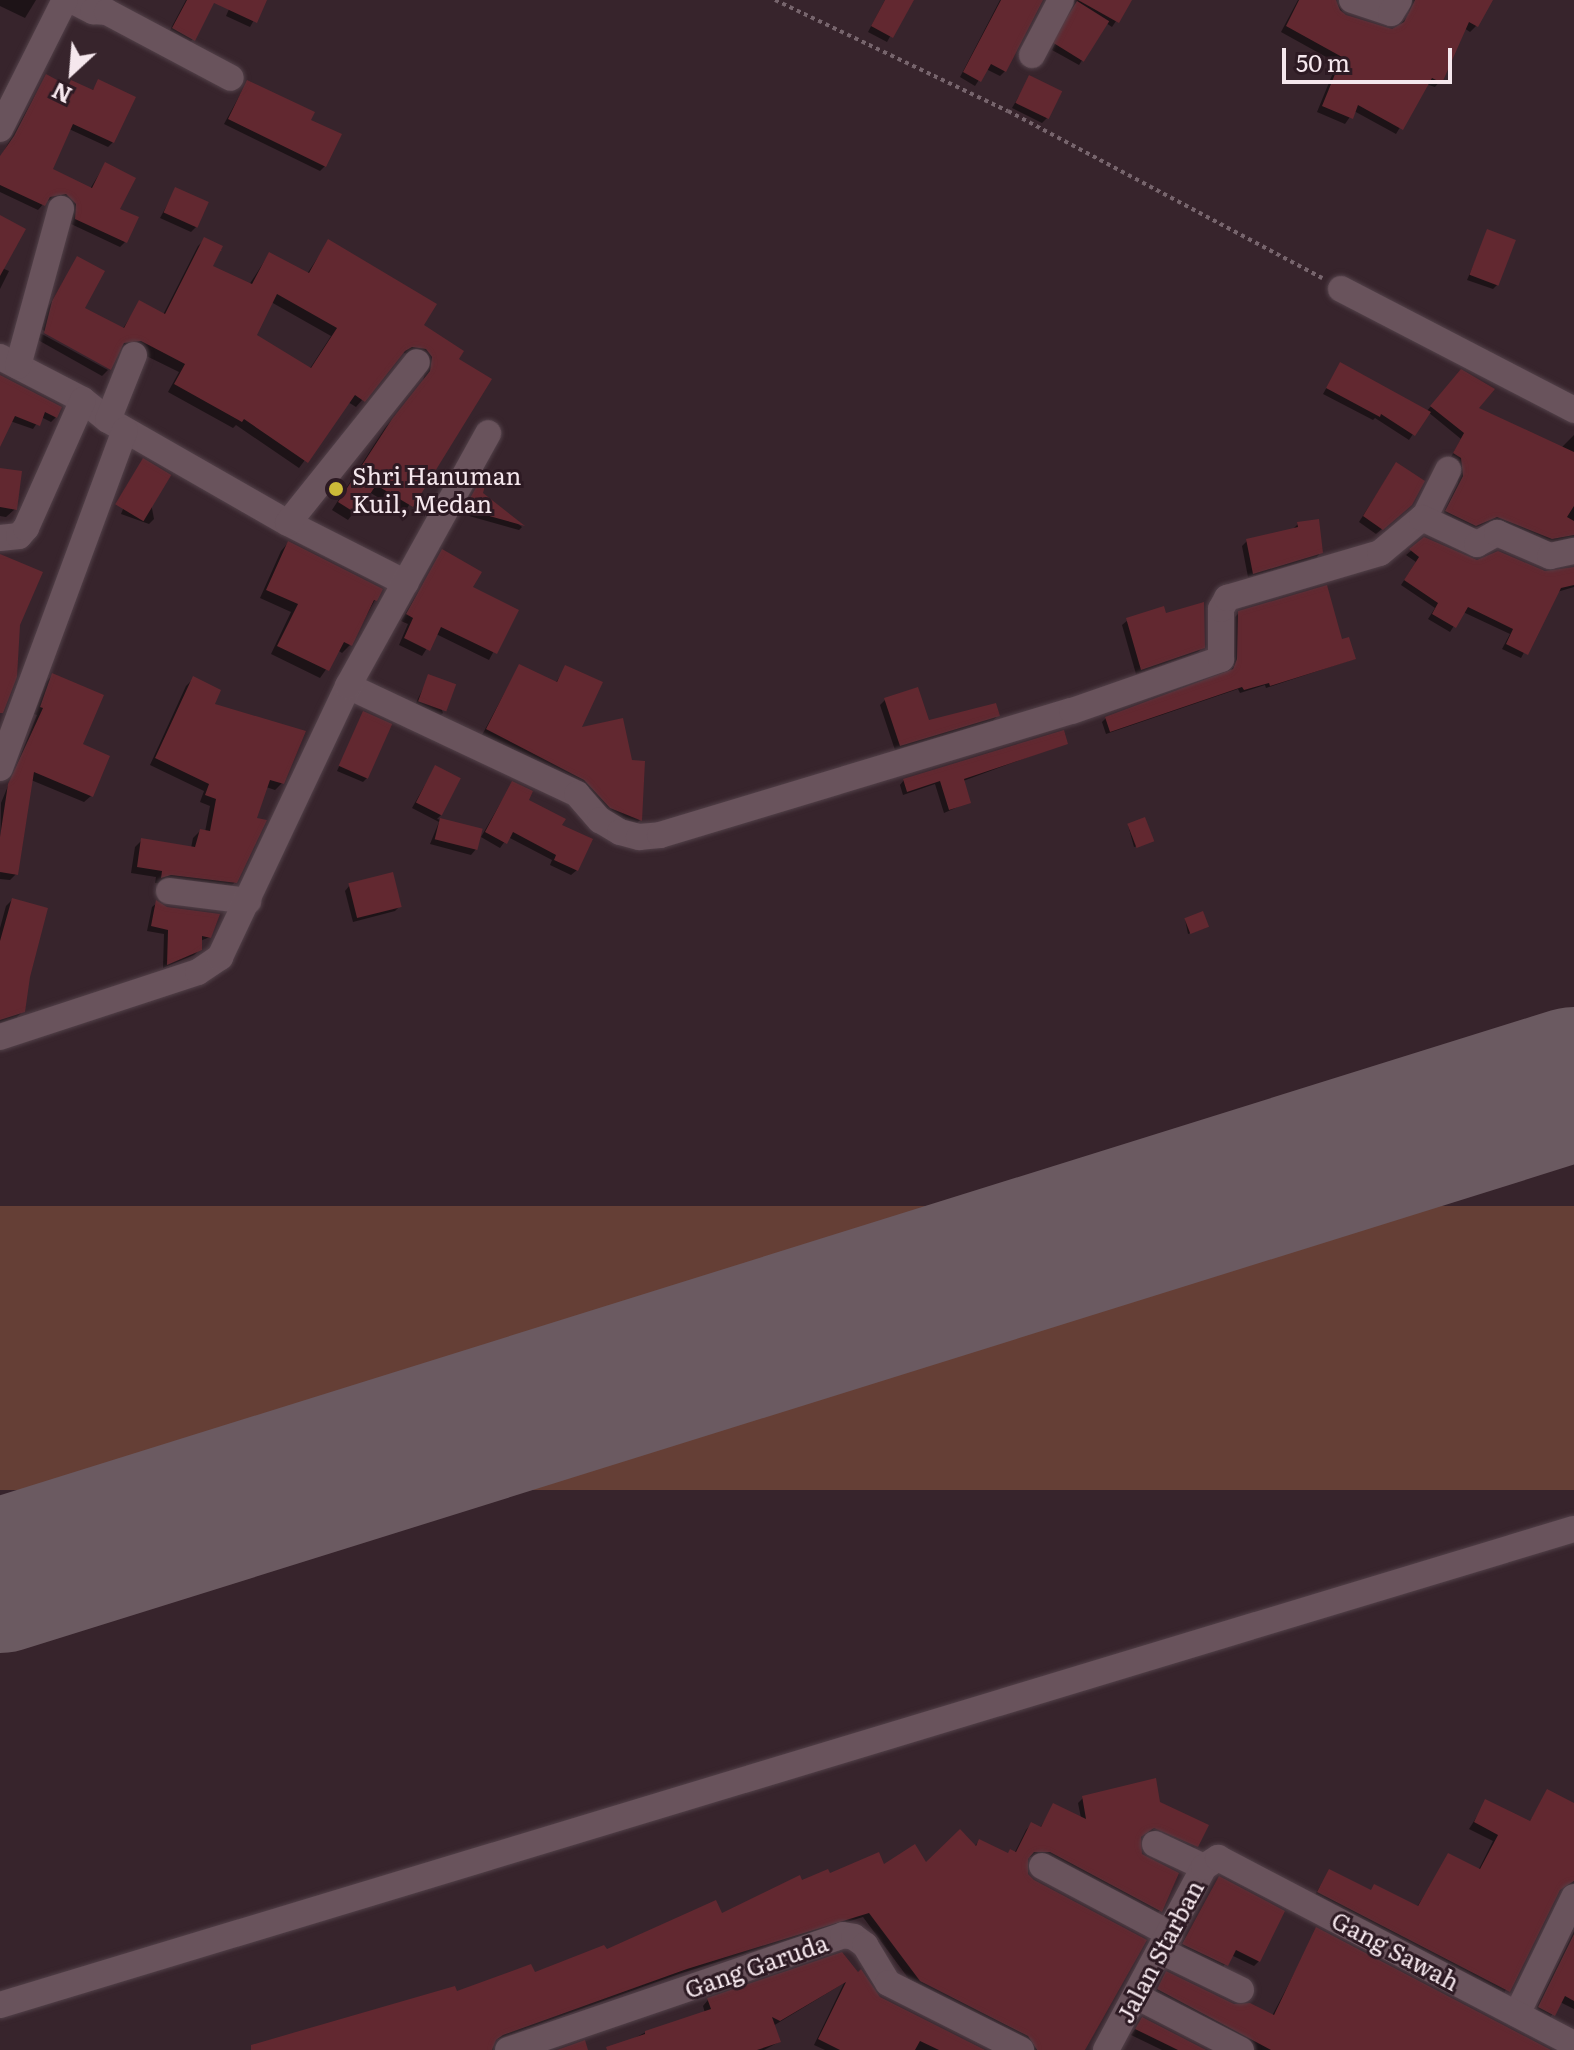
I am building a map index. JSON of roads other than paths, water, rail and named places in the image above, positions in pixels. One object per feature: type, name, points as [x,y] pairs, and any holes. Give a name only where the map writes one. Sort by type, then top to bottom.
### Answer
[{"type":"street","points":[[0,129],[68,0],[93,11],[112,6],[231,78]]},
{"type":"street","points":[[1032,55],[1061,0]]},
{"type":"street","points":[[1352,0],[1391,13],[1399,0]]},
{"type":"street","points":[[61,209],[9,361],[83,400],[117,425],[288,523],[406,583]]},
{"type":"street","points":[[1341,289],[1574,410]]},
{"type":"street","points":[[0,768],[117,425],[134,355]]},
{"type":"street","points":[[288,523],[417,362]]},
{"type":"street","points":[[0,538],[19,536],[26,528],[83,400]]},
{"type":"street","points":[[0,1037],[212,965],[227,947],[348,686],[488,433]]},
{"type":"street","points":[[348,686],[577,794],[600,820],[620,832],[639,837],[660,835],[1072,711],[1221,659],[1221,609],[1227,598],[1380,553],[1424,518],[1448,470]]},
{"type":"street","points":[[1424,518],[1477,544],[1497,533],[1550,556],[1574,551]]},
{"type":"street","points":[[169,891],[248,901]]},
{"type":"street","points":[[0,2005],[1574,1529]]},
{"type":"street","name":"Gang Sawah","points":[[1155,1844],[1211,1863],[1574,2044]]},
{"type":"street","name":"Jalan Starban","points":[[1106,2050],[1211,1863]]},
{"type":"street","points":[[1042,1866],[1241,1990]]},
{"type":"street","points":[[1517,2014],[1574,1897]]},
{"type":"street","name":"Gang Garuda","points":[[508,2050],[843,1935],[854,1937],[865,1945],[888,1983],[1021,2050]]},
{"type":"street","points":[[1136,1996],[1241,2050]]},
{"type":"place","name":"Shri Hanuman Kuil, Medan","points":[[336,489]]}]
